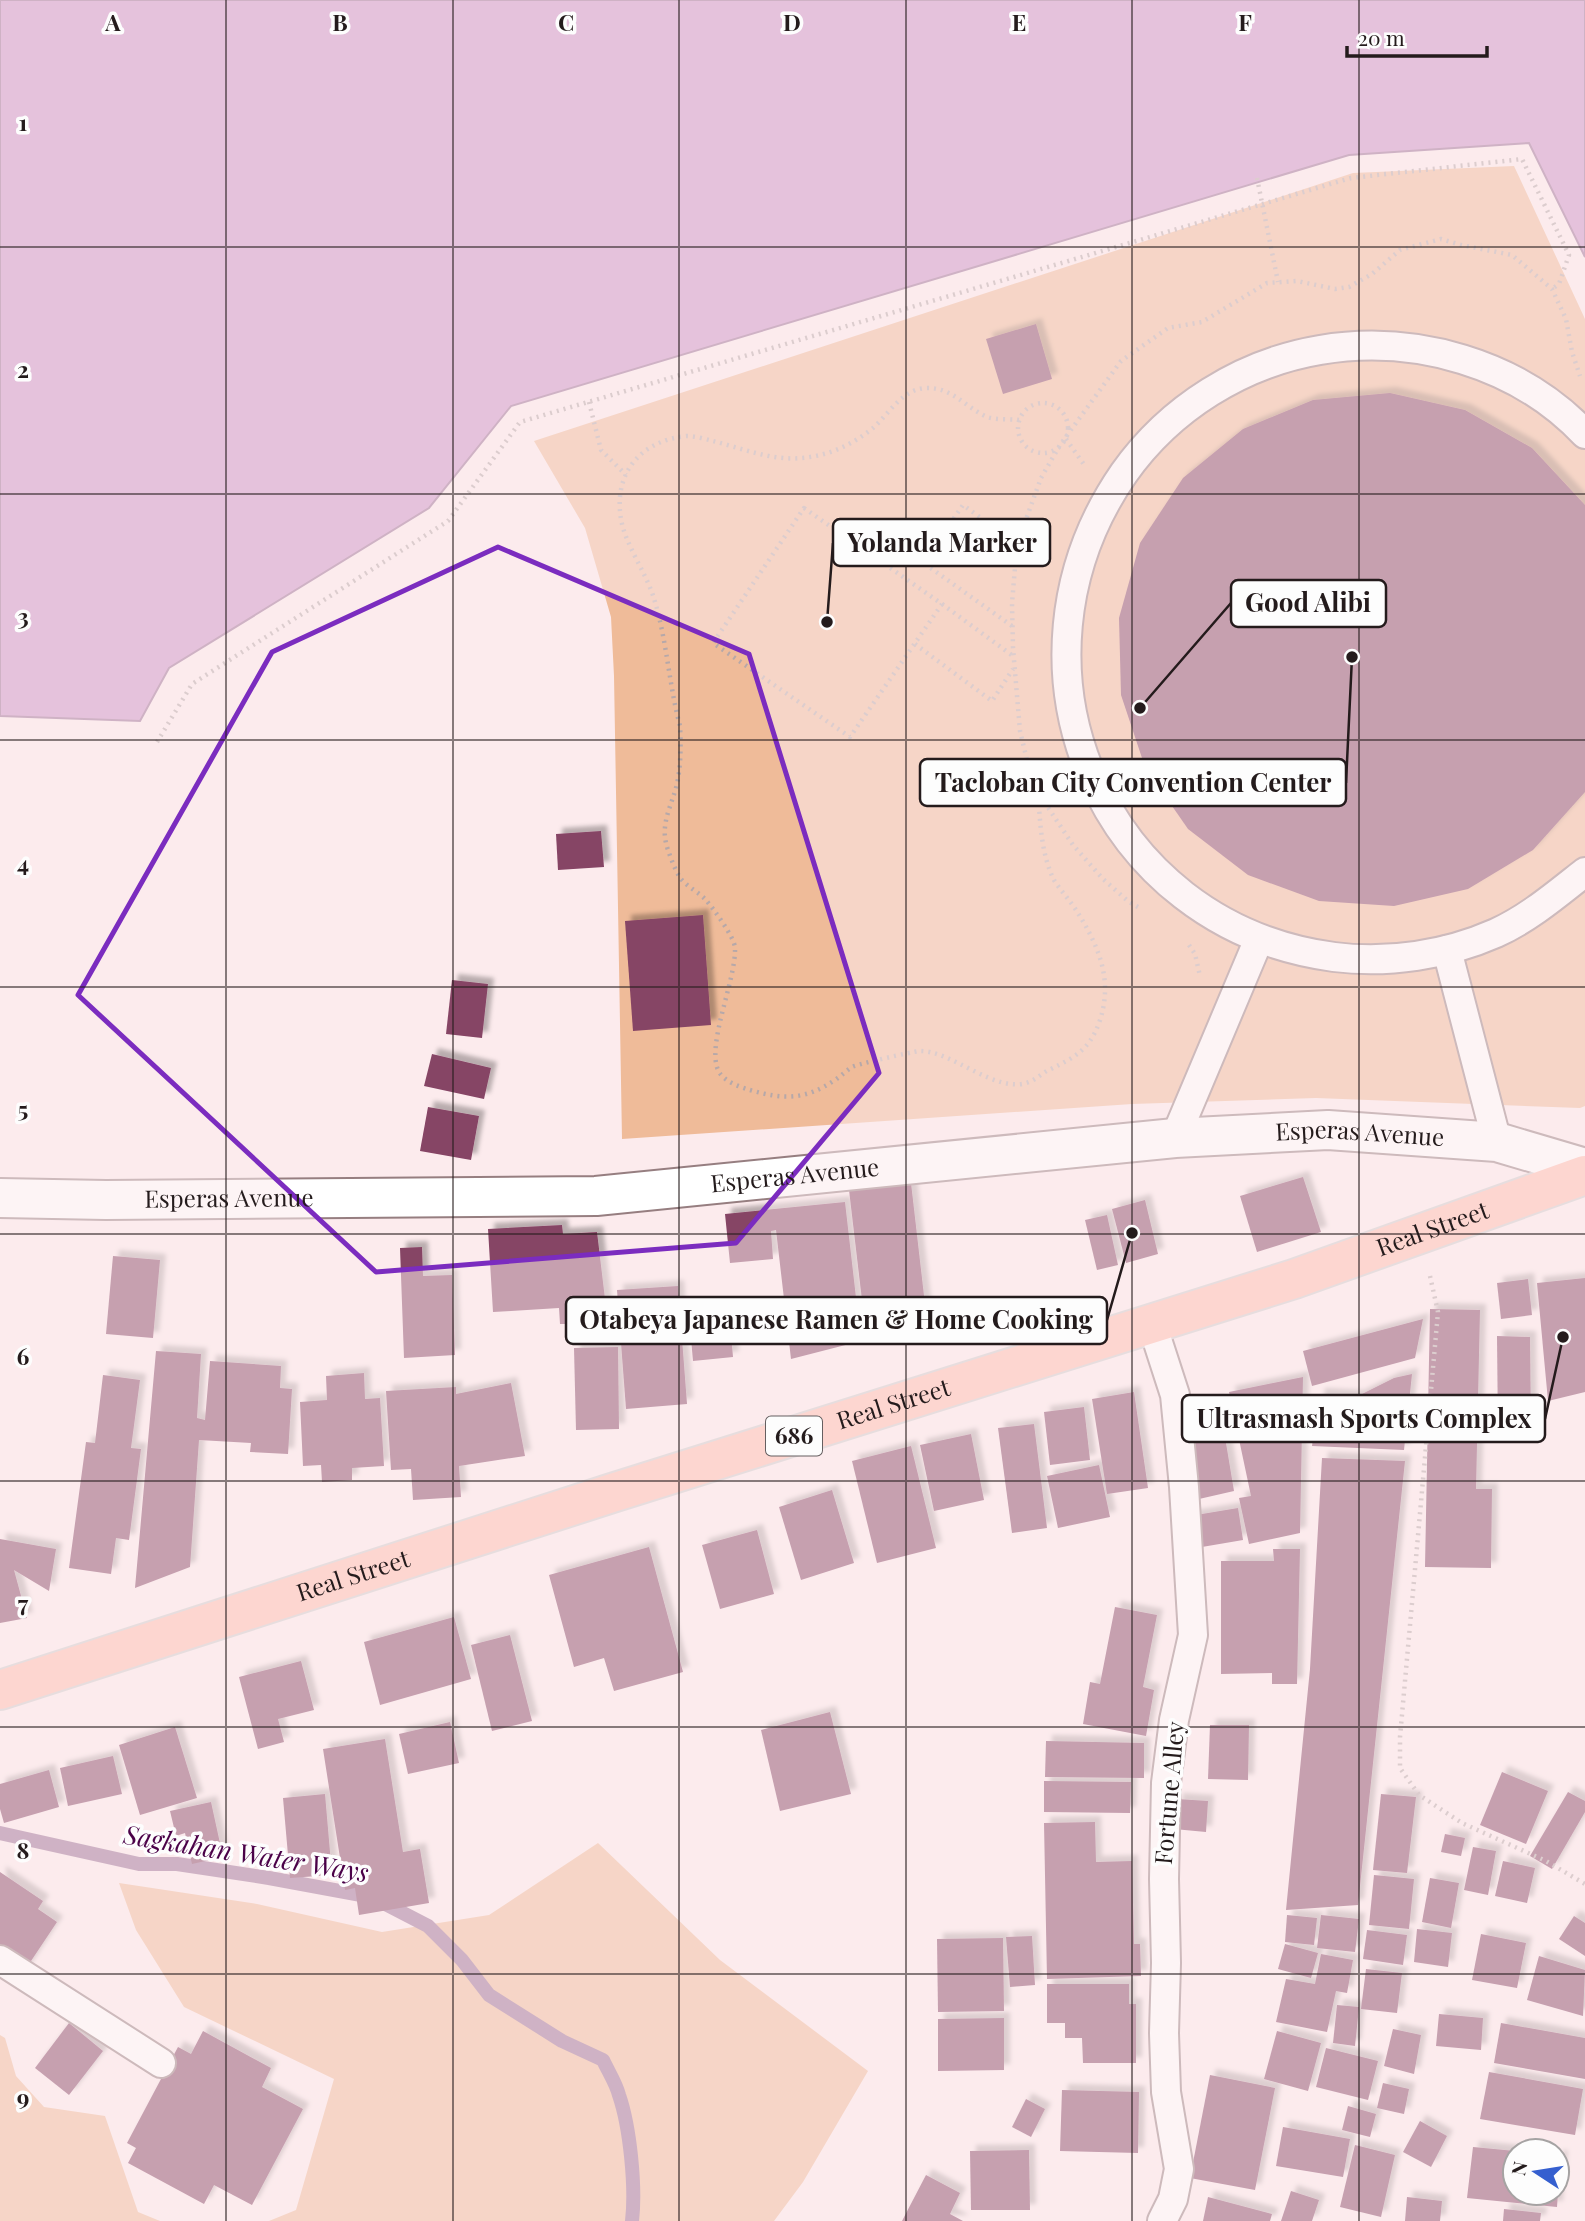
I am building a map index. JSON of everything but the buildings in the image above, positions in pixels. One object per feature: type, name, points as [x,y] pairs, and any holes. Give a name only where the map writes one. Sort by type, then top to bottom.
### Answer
[{"type":"main road","name":"Real Street","points":[[0,1690],[625,1489],[1294,1279],[1585,1175]]},
{"type":"street","name":"Esperas Avenue","points":[[0,1198],[106,1200],[596,1196],[1175,1138],[1328,1130],[1497,1142],[1585,1168]]},
{"type":"lane","points":[[1585,434],[1536,393],[1493,370],[1434,352],[1397,346],[1348,346],[1299,354],[1252,369],[1209,392],[1168,422],[1135,458],[1107,499],[1085,542],[1072,589],[1066,636],[1067,684],[1075,732],[1091,777],[1114,819],[1143,858],[1178,891],[1207,911],[1259,939],[1305,953],[1352,959],[1400,958],[1447,950],[1497,932],[1544,905],[1585,872]]},
{"type":"lane","points":[[1175,1138],[1259,939]]},
{"type":"lane","points":[[1447,950],[1497,1142]]},
{"type":"lane","name":"Fortune Alley","points":[[1152,1324],[1175,1395],[1193,1635],[1174,1720],[1166,1783],[1164,2033],[1166,2092],[1179,2169],[1173,2199],[1162,2221]]},
{"type":"lane","points":[[0,1960],[162,2063]]},
{"type":"path","points":[[157,742],[192,684],[448,521],[520,422],[1351,178],[1522,159],[1569,255],[1559,284],[1552,289]]},
{"type":"path","points":[[1257,178],[1278,282]]},
{"type":"path","points":[[1149,913],[1129,902],[1103,879],[1073,845],[1033,785],[1020,732],[1013,656],[1012,603],[1017,544],[1041,478],[1060,445],[1121,361],[1168,328],[1202,322],[1267,283],[1297,281],[1335,289],[1349,287],[1372,274],[1399,250],[1441,239],[1512,255],[1552,289],[1566,319],[1572,352],[1585,383]]},
{"type":"path","points":[[1018,420],[989,418],[949,391],[925,388],[902,396],[888,414],[871,429],[832,453],[799,458],[772,456],[690,436],[665,440],[647,449],[633,460],[626,475],[620,495],[621,520],[655,600],[680,726],[677,784],[663,828],[680,878],[706,900],[735,945],[733,970],[713,1055],[720,1073],[737,1086],[777,1097],[793,1098],[811,1093],[854,1066],[919,1051],[939,1055],[1006,1083],[1026,1083],[1083,1052],[1099,1024],[1107,986],[1103,964],[1076,910],[1055,880],[1046,859],[1038,792]]},
{"type":"path","points":[[589,402],[601,450],[626,475]]},
{"type":"path","points":[[1044,402],[1052,404],[1065,414],[1068,422],[1066,439],[1046,453],[1030,450],[1019,437],[1018,420],[1028,407],[1044,402]]},
{"type":"path","points":[[1012,626],[925,564],[925,560],[963,505],[1017,544]]},
{"type":"path","points":[[942,604],[850,737],[713,643],[804,508],[942,604],[1013,656]]},
{"type":"path","points":[[915,644],[992,701],[1014,668]]},
{"type":"path","points":[[1188,944],[1195,954],[1201,985]]},
{"type":"path","points":[[1421,1233],[1438,1312],[1400,1737],[1400,1768],[1419,1795],[1462,1823],[1546,1861],[1585,1884]]},
{"type":"highlighted area","points":[[498,547],[749,654],[879,1073],[736,1243],[376,1272],[78,995],[272,652]]},
{"type":"shaded area","points":[[0,0],[1585,0],[1585,257],[1529,143],[1349,155],[511,406],[429,508],[169,668],[140,721],[0,716]]},
{"type":"shaded area","points":[[1514,166],[1585,319],[1585,1106],[1580,1108],[1316,1098],[1132,1104],[622,1139],[611,617],[585,528],[534,441],[1353,173]]},
{"type":"shaded area","points":[[598,1843],[720,1960],[868,2071],[803,2182],[774,2221],[269,2221],[296,2210],[334,2079],[184,2007],[136,1930],[119,1883],[257,1904],[382,1932],[489,1915]]},
{"type":"shaded area","points":[[0,2035],[5,2038],[16,2076],[44,2107],[105,2116],[138,2212],[160,2221],[0,2221]]},
{"type":"waterway","name":"Sagkahan Water Ways","points":[[0,1833],[139,1864],[177,1864],[372,1897],[428,1926],[462,1960],[489,1995],[562,2041],[603,2060],[618,2091],[626,2123],[633,2175],[632,2221]]},
{"type":"place","name":"Yolanda Marker","points":[[827,622]]},
{"type":"place","name":"Tacloban City Convention Center","points":[[1352,657]]},
{"type":"place","name":"Good Alibi","points":[[1140,708]]},
{"type":"place","name":"Otabeya Japanese Ramen & Home Cooking","points":[[1132,1233]]},
{"type":"place","name":"Ultrasmash Sports Complex","points":[[1563,1337]]}]
